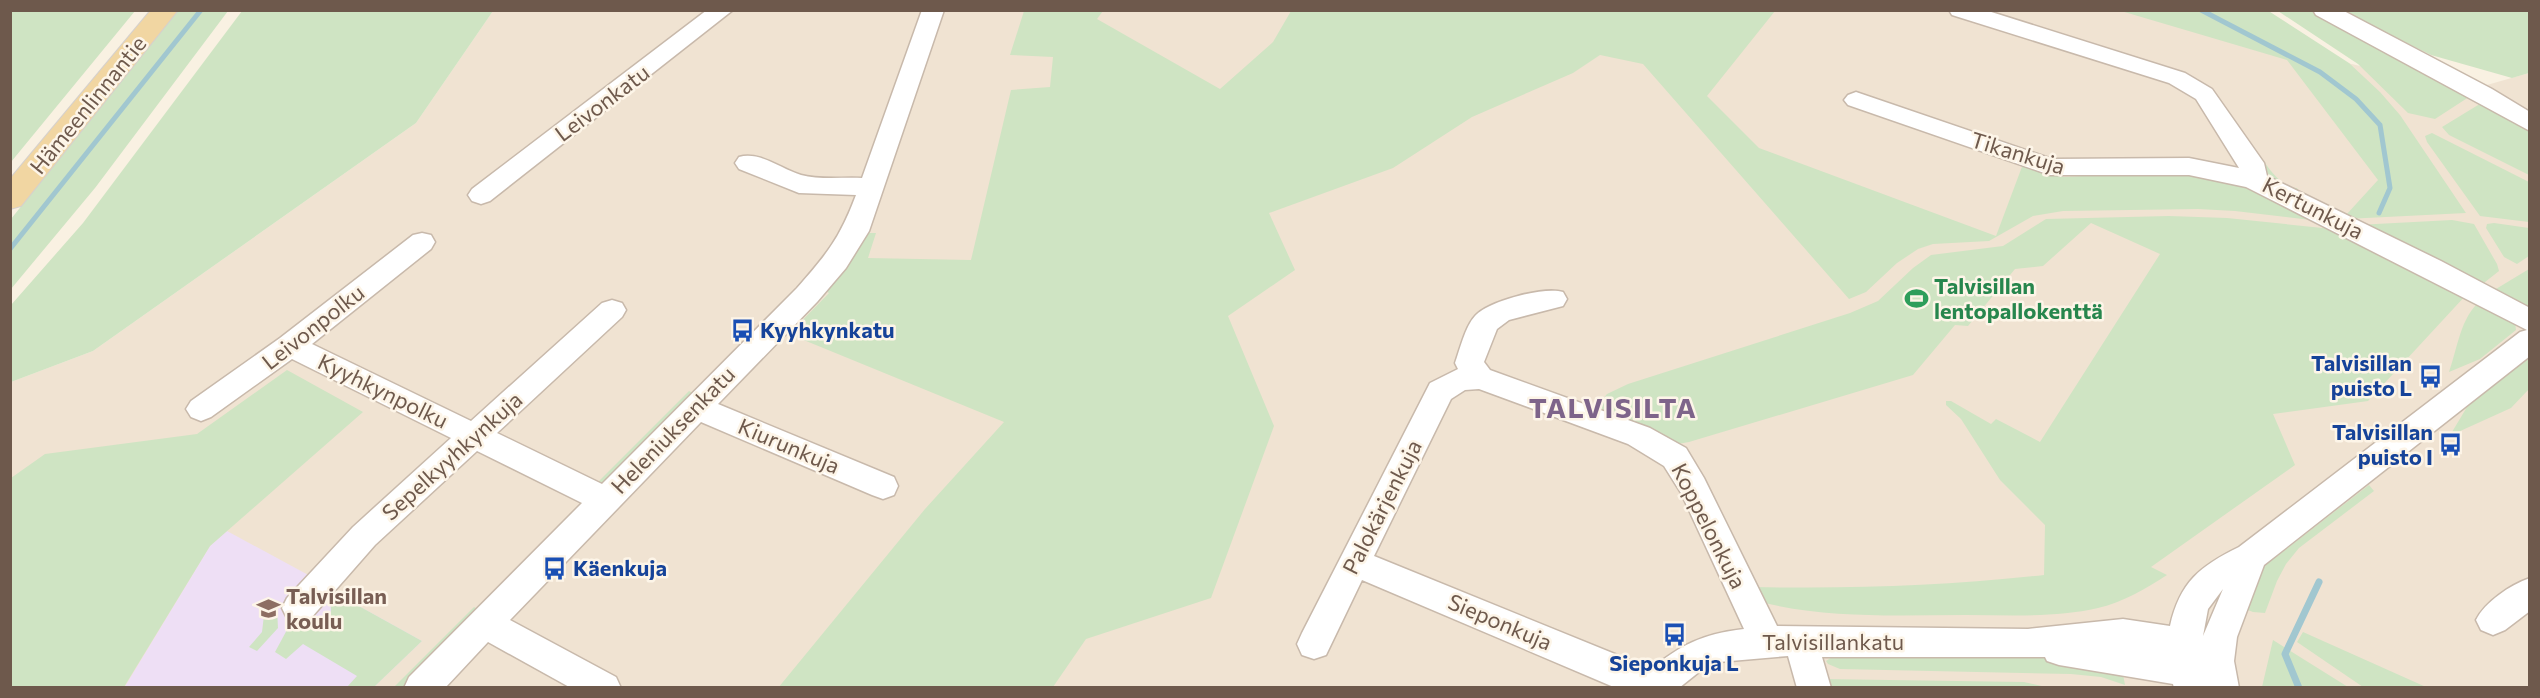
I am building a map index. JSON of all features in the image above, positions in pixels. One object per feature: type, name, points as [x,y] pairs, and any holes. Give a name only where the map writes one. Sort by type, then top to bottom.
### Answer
[{"type":"main road","name":"Hämeenlinnantie","points":[[10,199],[165,10]]},
{"type":"street","name":"Leivonkatu","points":[[481,195],[722,10]]},
{"type":"street","name":"Heleniuksenkatu","points":[[421,687],[807,295],[836,261],[856,231],[933,10]]},
{"type":"street","name":"Kertunkuja","points":[[1960,10],[2177,78],[2194,86],[2204,94],[2251,163],[2256,181],[2431,268],[2529,321]]},
{"type":"street","points":[[2324,10],[2501,104],[2529,123]]},
{"type":"street","points":[[2501,104],[2529,94]]},
{"type":"street","name":"Tikankuja","points":[[1856,99],[2050,167],[2077,170],[2180,166],[2223,172],[2256,181]]},
{"type":"street","points":[[748,163],[799,184],[873,187]]},
{"type":"street","name":"Leivonpolku","points":[[201,409],[290,346],[422,242]]},
{"type":"street","points":[[1470,378],[1469,363],[1485,323],[1500,312],[1553,299]]},
{"type":"street","name":"Sepelkyyhkynkuja","points":[[299,608],[364,536],[612,310]]},
{"type":"street","name":"Talvisillankatu","points":[[1652,687],[1692,657],[1719,647],[1767,641],[2028,644],[2200,669],[2241,586],[2250,557],[2529,340]]},
{"type":"street","name":"Kyyhkynpolku","points":[[290,346],[605,500]]},
{"type":"street","name":"Palokärjenkuja","points":[[1314,644],[1440,391],[1470,378]]},
{"type":"street","name":"Koppelonkuja","points":[[1470,378],[1639,436],[1675,457],[1694,487],[1767,641]]},
{"type":"street","name":"Kiurunkuja","points":[[696,407],[883,486]]},
{"type":"street","name":"Sieponkuja","points":[[1353,562],[1625,674],[1642,687]]},
{"type":"street","points":[[2493,620],[2529,592]]},
{"type":"street","points":[[484,623],[604,687]]},
{"type":"street","points":[[1801,641],[1814,687]]},
{"type":"shaded area","points":[[2175,10],[2220,33],[2466,91],[2529,73],[2529,687],[11,688],[11,382],[93,351],[416,123],[493,11]]},
{"type":"shaded area","name":"Talvisillan koulu","points":[[227,531],[422,641],[374,687],[124,688],[210,546]]},
{"type":"green space","points":[[2267,10],[2349,63],[2380,92],[2400,115],[2466,213],[2346,219],[2277,185],[2256,158],[2261,157],[2276,177],[2286,185],[2297,188],[2300,193],[2346,215],[2378,180],[2287,60],[2121,11]]},
{"type":"green space","points":[[10,11],[135,11],[11,162],[10,162]]},
{"type":"green space","points":[[177,11],[228,11],[95,188],[11,289],[11,219]]},
{"type":"green space","points":[[242,11],[493,11],[416,123],[93,351],[11,382],[11,305],[83,223]]},
{"type":"green space","points":[[1024,11],[1103,11],[1097,19],[1220,89],[1273,42],[1291,11],[1775,11],[1707,96],[1759,148],[1996,236],[2023,164],[2064,177],[2170,171],[2245,185],[2327,222],[2198,209],[2063,211],[2033,216],[1989,241],[1933,244],[1918,249],[1897,263],[1866,292],[1849,299],[1643,64],[1600,55],[1573,73],[1472,117],[1393,168],[1269,213],[1295,270],[1228,316],[1274,426],[1211,598],[1086,639],[1053,687],[778,688],[925,509],[1004,422],[789,334],[829,293],[824,290],[866,233],[876,233],[868,258],[971,260],[1011,90],[1050,87],[1053,57],[1010,55]]},
{"type":"green space","points":[[2278,11],[2312,11],[2472,95],[2435,119],[2408,113],[2358,64]]},
{"type":"green space","points":[[2342,11],[2529,11],[2529,73],[2512,78],[2431,55]]},
{"type":"green space","points":[[2483,102],[2529,130],[2529,175],[2449,135],[2442,127]]},
{"type":"green space","points":[[2432,133],[2529,182],[2529,222],[2480,216],[2427,142],[2425,136]]},
{"type":"green space","points":[[2169,216],[2227,218],[2342,230],[2467,294],[2368,401],[2273,414],[2295,465],[2151,567],[2167,575],[2117,602],[2082,611],[2032,615],[1836,614],[1761,602],[1753,587],[1898,586],[2044,575],[2045,525],[2000,480],[1961,419],[1946,405],[1946,401],[1951,401],[1991,424],[1996,419],[2040,442],[2160,254],[2091,223],[2043,266],[2015,269],[1968,326],[1955,325],[1913,375],[1678,444],[1594,410],[1607,394],[1628,384],[1850,313],[1878,301],[1913,268],[1931,255],[2003,246],[2046,219]]},
{"type":"green space","points":[[2452,220],[2474,224],[2497,264],[2499,271],[2480,286],[2357,225]]},
{"type":"green space","points":[[2487,224],[2529,228],[2529,256],[2517,264],[2504,257],[2486,228]]},
{"type":"green space","points":[[2529,269],[2529,309],[2491,292]]},
{"type":"green space","points":[[2481,300],[2515,322],[2516,330],[2480,359],[2449,372],[2460,333],[2468,315]]},
{"type":"green space","points":[[2529,356],[2529,389],[2511,408],[2458,432],[2452,432],[2467,407]]},
{"type":"green space","points":[[287,370],[363,412],[210,546],[124,687],[11,687],[11,478],[45,454],[197,434]]},
{"type":"green space","points":[[689,391],[695,394],[603,484],[597,483]]},
{"type":"green space","points":[[2369,485],[2374,491],[2299,548],[2286,564],[2265,613],[2253,612],[2240,607],[2263,567]]},
{"type":"green space","points":[[330,590],[422,641],[374,687],[347,687],[357,676],[303,644],[286,659],[275,652],[288,628],[316,627],[328,619],[331,612],[330,603],[325,592]]},
{"type":"green space","points":[[474,607],[481,611],[404,687],[393,688]]},
{"type":"green space","points":[[271,609],[277,609],[278,628],[257,651],[249,647],[262,632],[264,615]]},
{"type":"green space","points":[[2303,632],[2426,687],[2363,687],[2297,642]]},
{"type":"green space","points":[[2273,640],[2348,687],[2262,687]]},
{"type":"green space","points":[[2036,656],[2122,669],[2125,685],[2101,677],[2071,674],[1840,669],[1826,661],[1832,657]]},
{"type":"green space","points":[[1822,679],[2024,682],[2046,687],[1823,688]]},
{"type":"waterway","points":[[10,249],[201,10]]},
{"type":"waterway","points":[[2201,10],[2320,72],[2356,99],[2380,125],[2390,188],[2379,213]]},
{"type":"waterway","points":[[2299,688],[2285,654],[2319,582]]},
{"type":"place","name":"Talvisillan lentopallokenttä","points":[[1916,299]]},
{"type":"place","name":"Kyyhkynkatu","points":[[742,330]]},
{"type":"place","name":"Talvisillan puisto L","points":[[2430,376]]},
{"type":"place","name":"Talvisillan puisto I","points":[[2451,445]]},
{"type":"place","name":"Käenkuja","points":[[555,568]]},
{"type":"place","name":"Talvisillan koulu","points":[[268,609]]},
{"type":"place","name":"Sieponkuja L","points":[[1674,634]]},
{"type":"district","name":"TALVISILTA","points":[[1613,408]]}]
